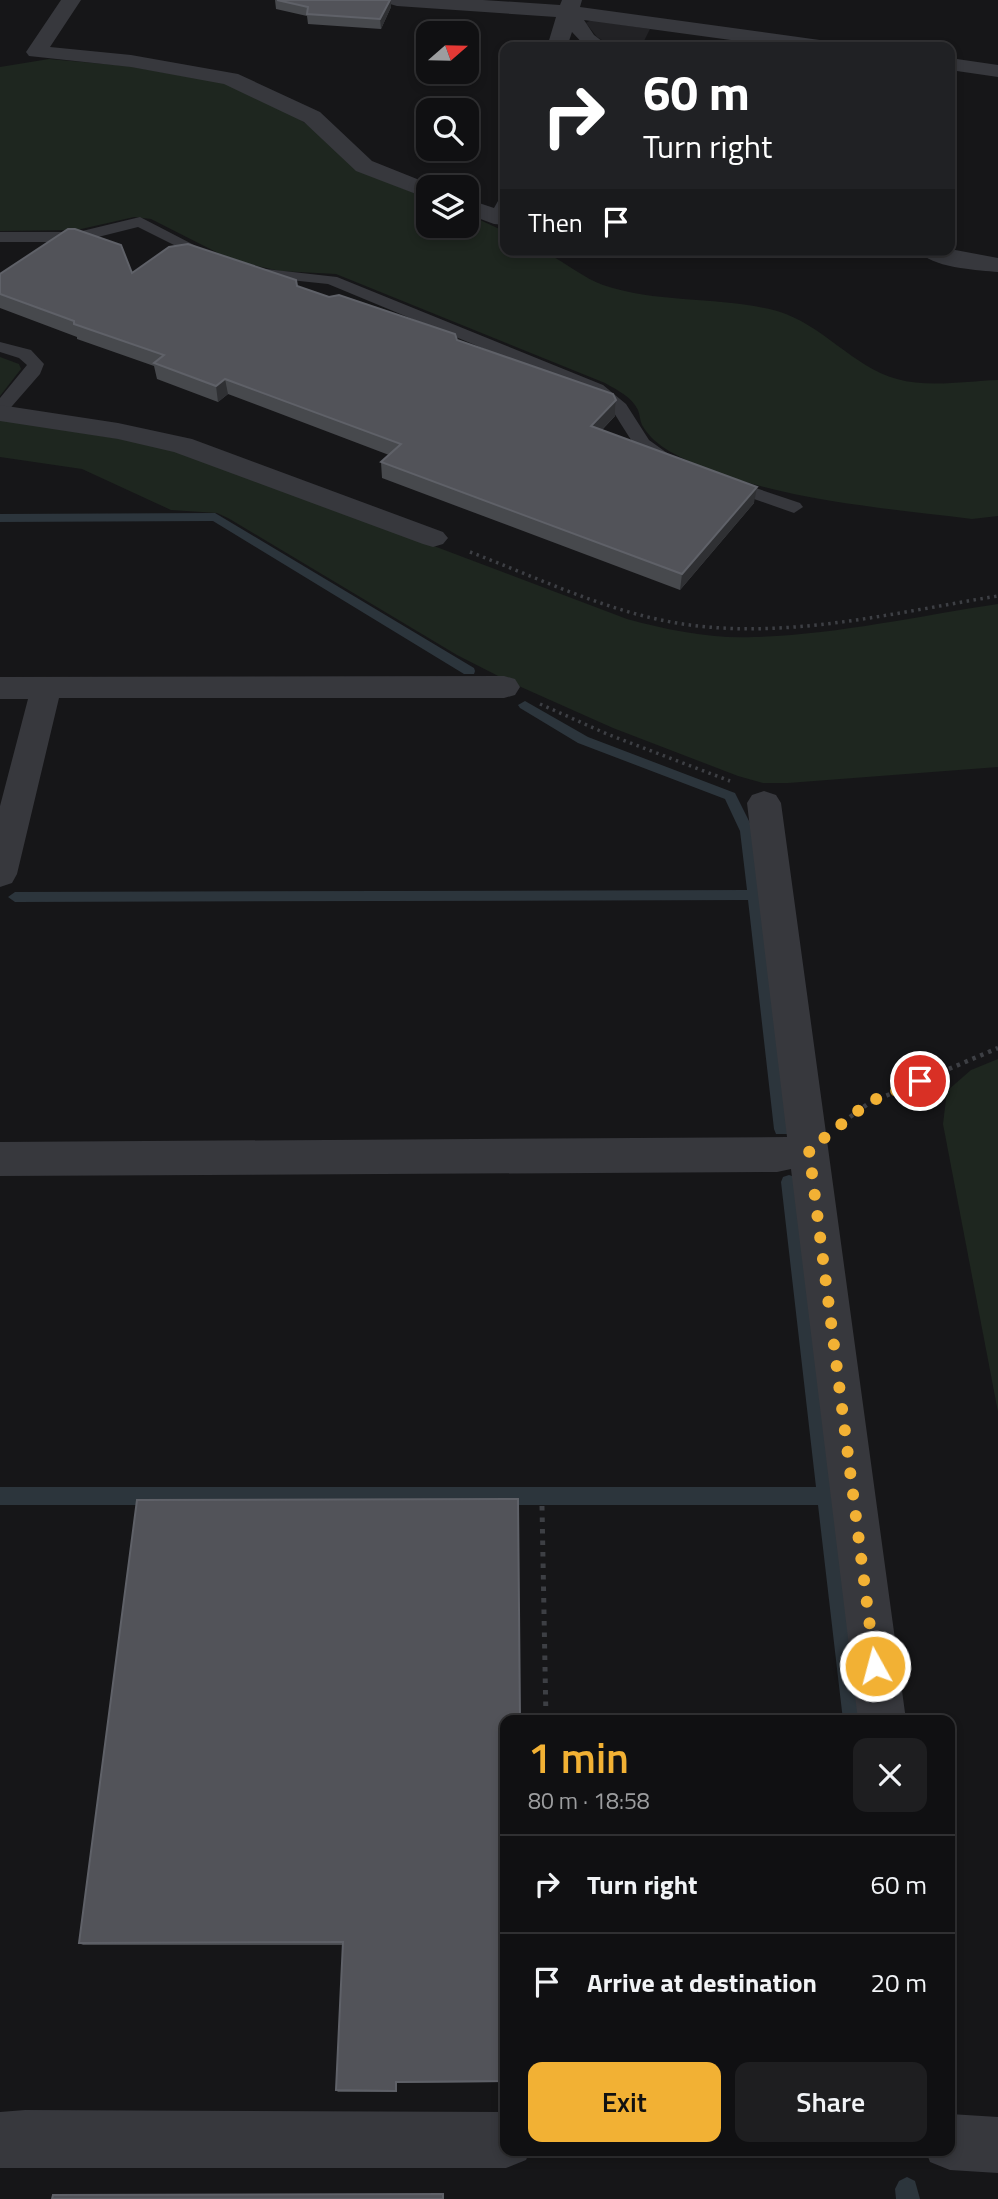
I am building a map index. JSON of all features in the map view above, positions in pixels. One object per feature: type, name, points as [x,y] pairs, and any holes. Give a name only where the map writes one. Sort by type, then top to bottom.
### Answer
[{"type":"street","points":[[71,0],[36,52],[131,61],[230,79],[312,117],[364,166],[416,187]]},
{"type":"street","points":[[397,0],[570,6],[796,42]]},
{"type":"street","points":[[559,42],[570,6]]},
{"type":"street","points":[[570,6],[587,39],[592,42]]},
{"type":"street","points":[[955,65],[998,71]]},
{"type":"street","points":[[479,210],[500,218]]},
{"type":"street","points":[[946,256],[956,260],[998,265]]},
{"type":"street","points":[[0,411],[182,444],[433,538]]},
{"type":"street","points":[[0,688],[504,687]]},
{"type":"street","points":[[0,874],[46,688]]},
{"type":"street","points":[[764,803],[881,1715]]},
{"type":"street","points":[[0,1159],[764,1155],[809,1150]]},
{"type":"street","points":[[0,2140],[24,2137],[500,2140]]},
{"type":"street","points":[[955,2142],[998,2145]]},
{"type":"lane","points":[[0,237],[78,237],[140,222],[236,268],[276,277],[331,280],[597,389],[614,399],[625,412],[628,426],[639,441],[657,456],[699,474],[794,507]]},
{"type":"lane","points":[[0,347],[25,354],[36,363],[34,370],[0,411]]},
{"type":"path","points":[[433,538],[632,612],[710,628],[791,627],[998,596]]},
{"type":"path","points":[[504,687],[607,734],[755,790],[764,803]]},
{"type":"path","points":[[809,1150],[869,1102],[998,1048]]},
{"type":"path","points":[[542,1506],[546,1715]]},
{"type":"shaded area","points":[[591,20],[650,29],[644,42],[605,42],[597,37],[586,23]]},
{"type":"shaded area","points":[[49,59],[127,66],[224,83],[293,115],[311,127],[355,169],[416,194],[416,238],[479,238],[479,220],[500,229],[500,256],[552,256],[586,277],[624,291],[668,298],[734,303],[777,311],[809,325],[866,365],[897,379],[934,384],[998,380],[998,516],[972,519],[856,505],[738,480],[702,467],[661,446],[644,429],[632,401],[605,383],[336,274],[280,271],[248,264],[220,254],[151,219],[134,217],[77,230],[0,231],[0,67]]},
{"type":"shaded area","points":[[0,357],[19,364],[21,369],[0,396]]},
{"type":"shaded area","points":[[0,420],[146,443],[206,460],[627,619],[674,630],[721,637],[784,636],[998,604],[998,767],[788,783],[763,783],[738,776],[613,728],[512,683],[457,655],[217,513],[171,510],[82,469],[0,457]]},
{"type":"shaded area","points":[[998,1059],[998,1412],[943,1124],[947,1091],[971,1070]]},
{"type":"building","points":[[277,0],[390,0],[380,19],[307,14],[308,7]]},
{"type":"building","points":[[68,229],[121,245],[132,273],[169,247],[188,244],[296,280],[297,286],[329,297],[339,295],[455,334],[457,340],[613,394],[616,400],[591,426],[757,487],[682,574],[381,462],[401,444],[225,379],[216,386],[154,363],[164,355],[74,324],[74,321],[0,294],[0,274]]},
{"type":"building","points":[[518,1499],[520,1715],[500,1715],[500,2081],[396,2082],[396,2091],[336,2090],[343,1942],[79,1943],[137,1500]]},
{"type":"building","points":[[443,2194],[443,2199],[52,2199],[53,2195]]},
{"type":"waterway","points":[[0,518],[215,517],[469,671]]},
{"type":"waterway","points":[[525,705],[583,740],[730,796],[747,831],[755,895]]},
{"type":"waterway","points":[[15,897],[755,895]]},
{"type":"waterway","points":[[755,895],[782,1129]]},
{"type":"waterway","points":[[789,1182],[826,1496]]},
{"type":"waterway","points":[[0,1496],[826,1496]]},
{"type":"waterway","points":[[826,1496],[852,1715]]},
{"type":"waterway","points":[[907,2189],[908,2199]]},
{"type":"route","points":[[875,1666],[809,1150],[869,1102],[920,1081]]}]
